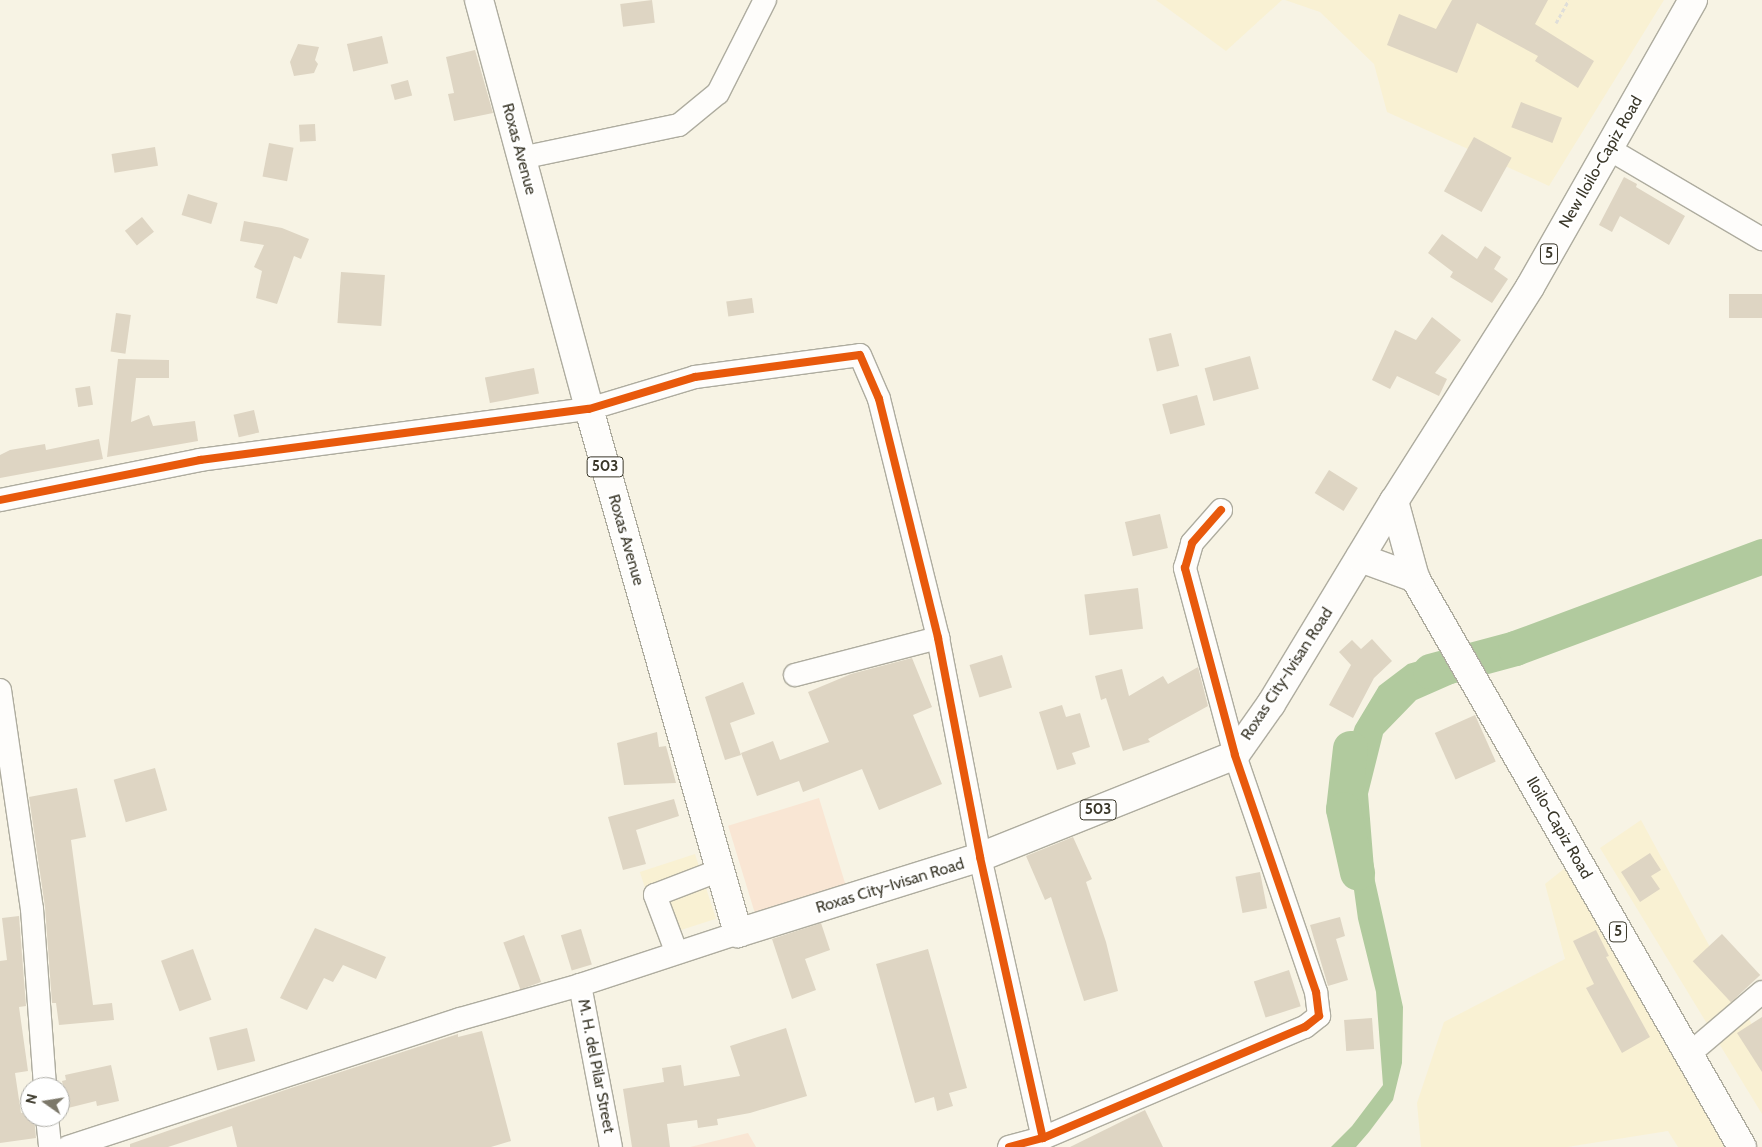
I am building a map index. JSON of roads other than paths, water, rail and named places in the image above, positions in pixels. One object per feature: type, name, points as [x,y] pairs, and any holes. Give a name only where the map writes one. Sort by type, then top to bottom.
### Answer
[{"type":"main road","name":"Roxas Avenue","points":[[478,0],[589,409],[718,871],[738,933]]},
{"type":"main road","name":"New Iloilo-Capiz Road","points":[[1394,501],[1530,287],[1693,0]]},
{"type":"main road","name":"Roxas City-Ivisan Road","points":[[738,933],[980,857],[1235,755],[1270,704],[1394,501]]},
{"type":"main road","name":"Iloilo-Capiz Road","points":[[1394,501],[1415,578],[1496,716],[1740,1146]]},
{"type":"main road","points":[[1360,558],[1415,578]]},
{"type":"street","points":[[521,158],[679,125],[718,93],[765,0]]},
{"type":"street","points":[[1609,148],[1762,239]]},
{"type":"street","points":[[0,500],[200,460],[589,409],[695,377],[860,354],[879,398],[938,638],[980,857],[1043,1138]]},
{"type":"street","points":[[1009,1147],[1043,1138],[1306,1027],[1318,1016],[1316,992],[1235,755],[1185,568],[1192,543],[1221,510]]},
{"type":"street","points":[[795,676],[938,638]]},
{"type":"street","points":[[0,690],[32,909],[44,1077]]},
{"type":"street","points":[[676,951],[655,895],[718,871]]},
{"type":"street","points":[[68,1147],[460,1019],[580,985],[676,951],[738,933]]},
{"type":"street","name":"M. H. del Pilar Street","points":[[580,985],[611,1147]]},
{"type":"street","points":[[1688,1055],[1762,992]]},
{"type":"street","points":[[48,1127],[50,1147]]},
{"type":"waterway","points":[[1430,671],[1515,648],[1762,556]]},
{"type":"waterway","points":[[1350,748],[1343,809],[1357,872]]}]
